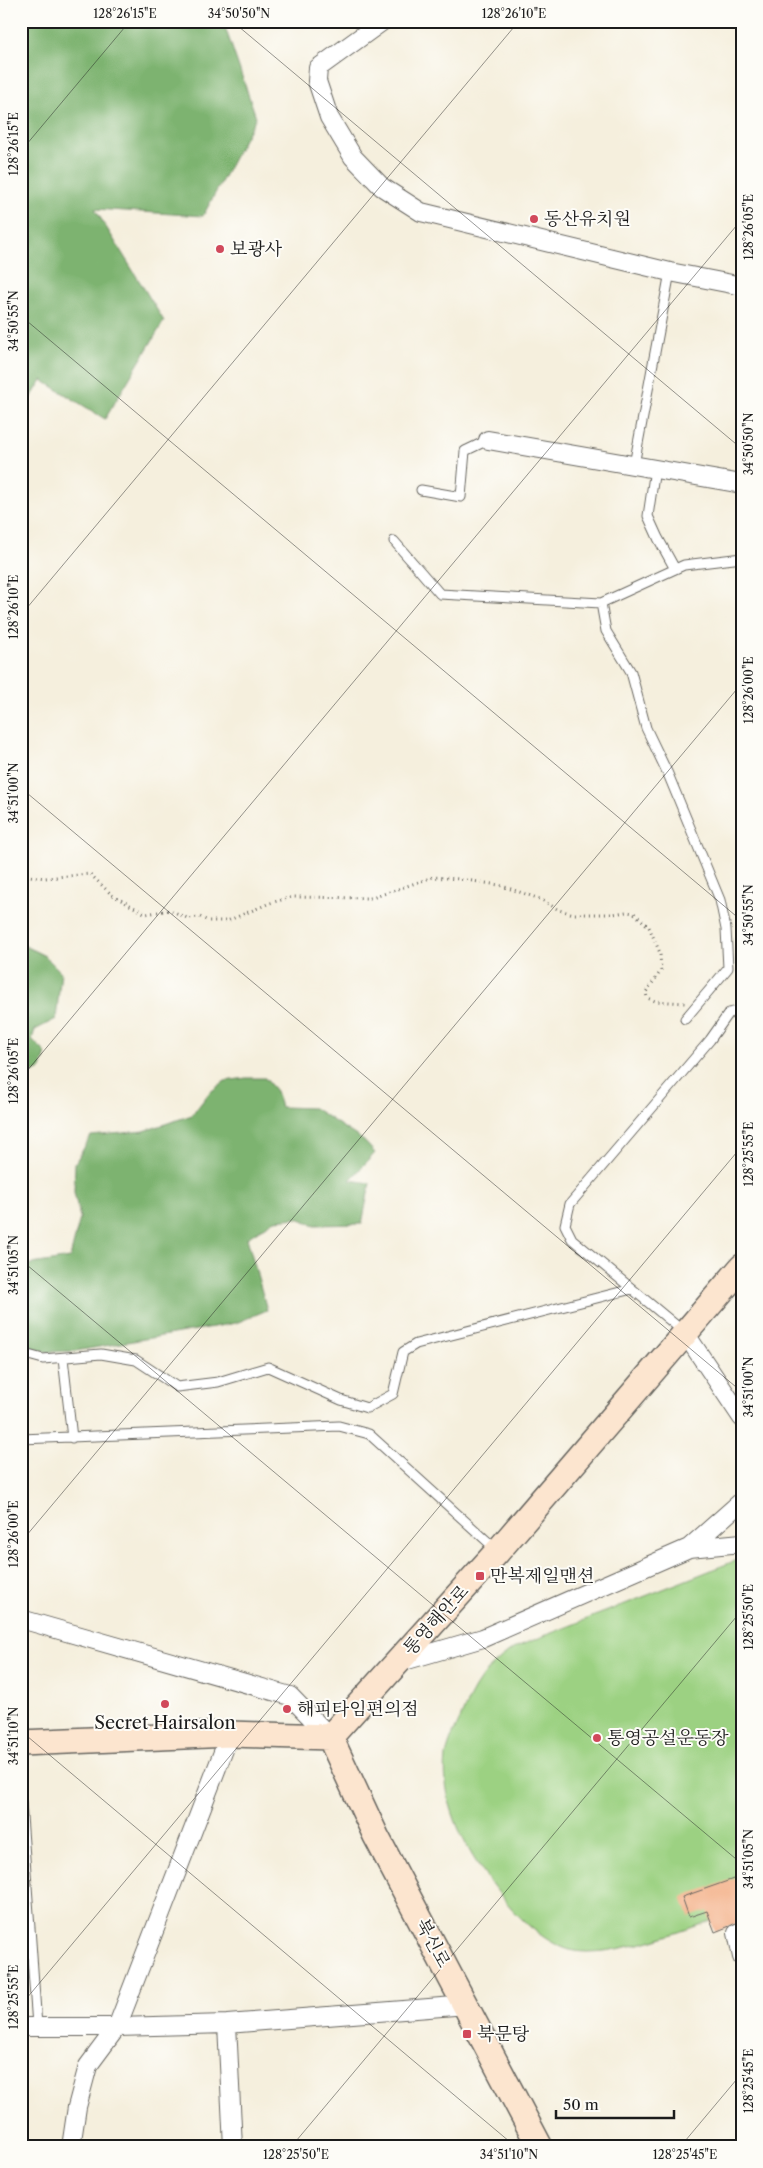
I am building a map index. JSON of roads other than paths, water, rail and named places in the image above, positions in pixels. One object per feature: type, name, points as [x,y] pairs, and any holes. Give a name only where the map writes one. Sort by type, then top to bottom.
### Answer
[{"type":"street","points":[[383,21],[318,68],[316,81],[329,118],[353,157],[382,187],[421,212],[670,272],[742,286]]},
{"type":"street","points":[[488,440],[742,484]]},
{"type":"street","name":"통영해안로","points":[[330,1737],[498,1551],[742,1266]]},
{"type":"street","points":[[685,1333],[742,1418]]},
{"type":"street","points":[[689,1548],[742,1501]]},
{"type":"street","points":[[396,1664],[483,1638],[689,1548],[742,1542]]},
{"type":"street","points":[[21,1619],[290,1696],[330,1737]]},
{"type":"street","points":[[21,1743],[230,1734],[330,1737]]},
{"type":"street","points":[[71,2147],[77,2107],[88,2066],[117,2027],[230,1734]]},
{"type":"street","name":"북신로","points":[[330,1737],[376,1836],[467,2005],[540,2147]]},
{"type":"street","points":[[742,1931],[737,1933],[742,1957]]},
{"type":"street","points":[[29,2027],[227,2024],[467,2005]]},
{"type":"street","points":[[227,2024],[232,2147]]},
{"type":"lane","points":[[634,465],[670,272]]},
{"type":"lane","points":[[421,490],[461,497],[465,451],[488,440]]},
{"type":"lane","points":[[655,469],[648,516],[675,568]]},
{"type":"lane","points":[[394,541],[440,594],[601,603],[684,565],[742,558]]},
{"type":"lane","points":[[601,603],[606,631],[631,672],[646,728],[668,774],[720,900],[726,929],[728,968],[685,1019]]},
{"type":"lane","points":[[685,1333],[572,1239],[565,1225],[570,1204],[710,1040],[730,1013],[742,1010]]},
{"type":"lane","points":[[21,1353],[43,1359],[101,1354],[136,1360],[177,1387],[218,1382],[268,1367],[341,1400],[367,1408],[393,1394],[403,1352],[416,1344],[632,1289]]},
{"type":"lane","points":[[64,1358],[72,1438]]},
{"type":"lane","points":[[21,1439],[339,1426],[369,1434],[498,1551]]},
{"type":"lane","points":[[21,1802],[29,2027]]},
{"type":"place","name":"동산유치원","points":[[534,219]]},
{"type":"place","name":"보광사","points":[[220,249]]},
{"type":"place","name":"만복제일맨션","points":[[480,1576]]},
{"type":"place","name":"Secret Hairsalon","points":[[165,1704]]},
{"type":"place","name":"해피타임편의점","points":[[287,1709]]},
{"type":"place","name":"통영공설운동장","points":[[597,1738]]},
{"type":"place","name":"북문탕","points":[[467,2034]]}]
